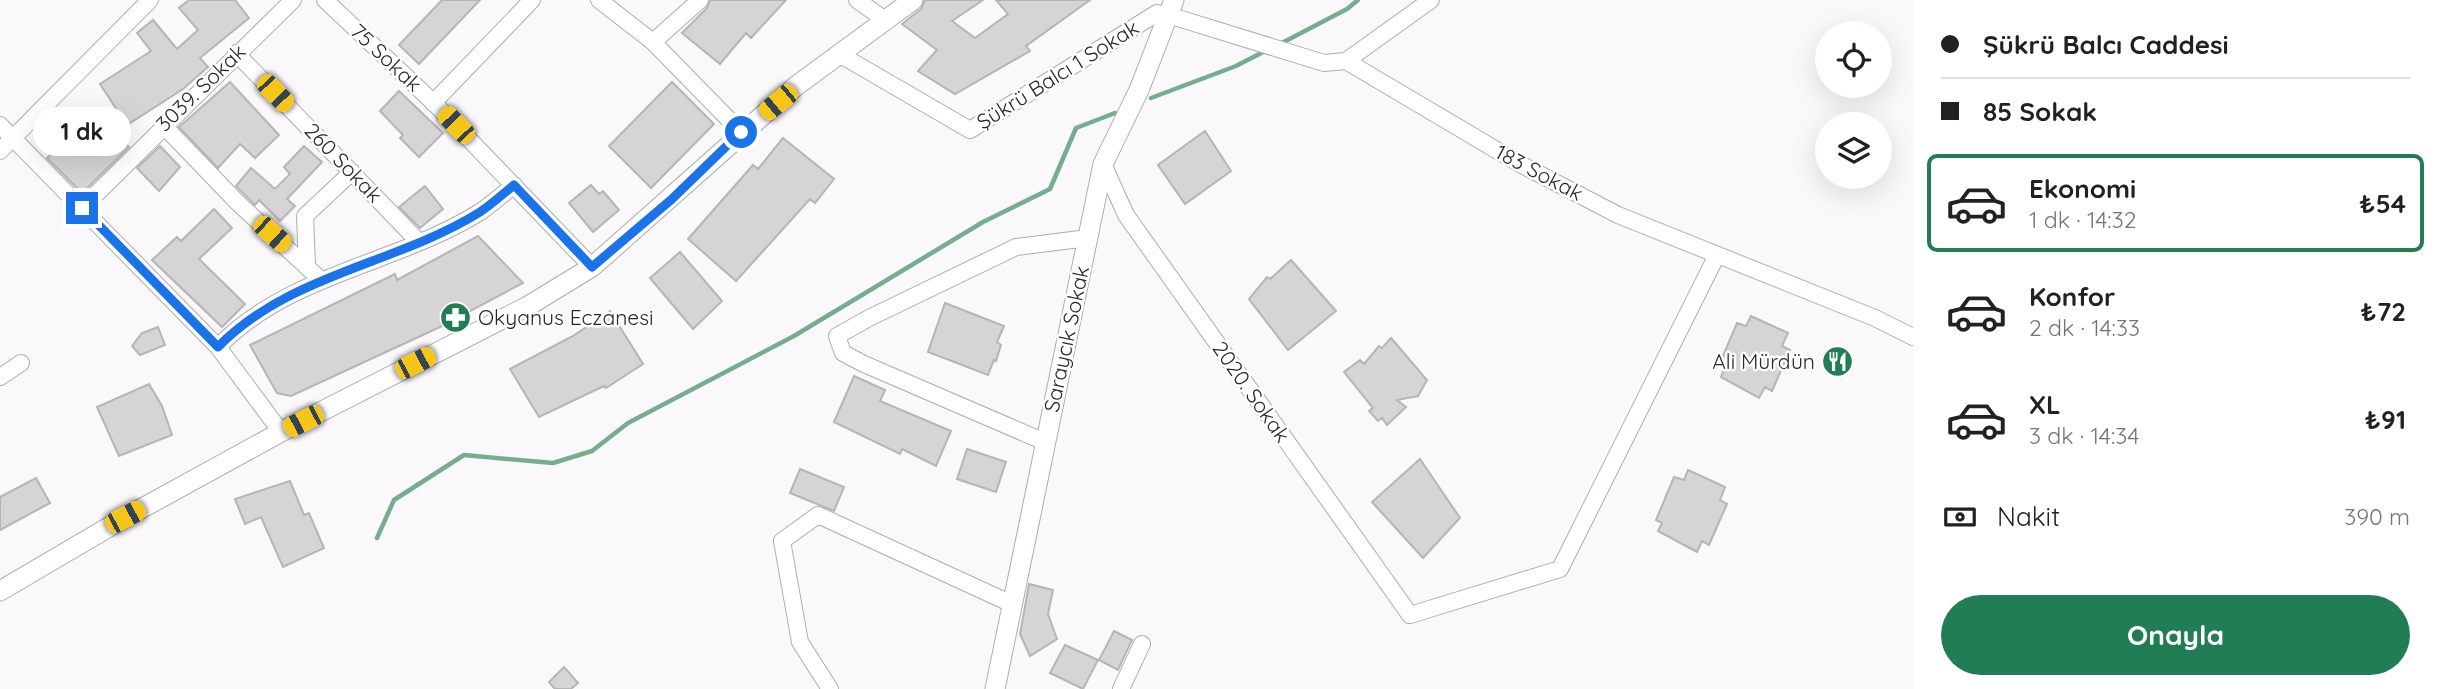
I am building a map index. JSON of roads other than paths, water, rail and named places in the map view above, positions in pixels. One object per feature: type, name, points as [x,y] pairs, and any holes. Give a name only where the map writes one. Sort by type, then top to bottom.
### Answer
[{"type":"street","points":[[0,151],[150,0]]},
{"type":"street","name":"3039. Sokak","points":[[82,208],[236,53],[293,0]]},
{"type":"street","name":"75 Sokak","points":[[325,0],[433,103],[592,267]]},
{"type":"street","points":[[433,103],[532,0]]},
{"type":"street","points":[[599,0],[653,42],[741,132]]},
{"type":"street","points":[[653,42],[700,0]]},
{"type":"street","points":[[857,0],[886,20]]},
{"type":"street","points":[[0,591],[125,517],[281,432],[528,306],[592,267],[672,199],[741,132],[839,54],[913,0]]},
{"type":"street","points":[[1346,61],[1431,0]]},
{"type":"street","name":"183 Sokak","points":[[1162,7],[1324,63],[1346,61],[1520,164],[1618,215],[1875,318],[1913,337]]},
{"type":"street","name":"Şükrü Balcı 1 Sokak","points":[[839,54],[970,130],[1162,7]]},
{"type":"street","name":"Saraycık Sokak","points":[[995,689],[1103,164],[1139,90],[1162,7]]},
{"type":"street","name":"260 Sokak","points":[[236,53],[419,242]]},
{"type":"street","points":[[0,125],[218,347],[281,432]]},
{"type":"street","points":[[163,125],[237,202],[322,281]]},
{"type":"street","name":"2020. Sokak","points":[[1103,164],[1126,215],[1410,615],[1560,569],[1717,255]]},
{"type":"street","points":[[307,266],[305,216],[352,172]]},
{"type":"street","points":[[218,347],[242,322],[322,281],[419,242],[481,212],[514,185]]},
{"type":"street","points":[[1045,442],[864,364],[843,353],[837,336],[1016,247],[1088,238]]},
{"type":"street","points":[[0,377],[21,363]]},
{"type":"street","points":[[830,689],[800,642],[782,541],[818,515],[1012,604]]},
{"type":"street","points":[[1121,689],[1142,644]]},
{"type":"waterway","points":[[1278,45],[1347,9],[1358,0]]},
{"type":"waterway","points":[[1151,98],[1236,66],[1267,50]]},
{"type":"waterway","points":[[377,538],[394,500],[464,455],[553,463],[592,451],[628,423],[794,336],[983,222],[1050,189],[1076,128],[1115,113]]},
{"type":"place","name":"Okyanus Eczanesi","points":[[455,318]]},
{"type":"place","name":"Ali Mürdün","points":[[1838,362]]}]
